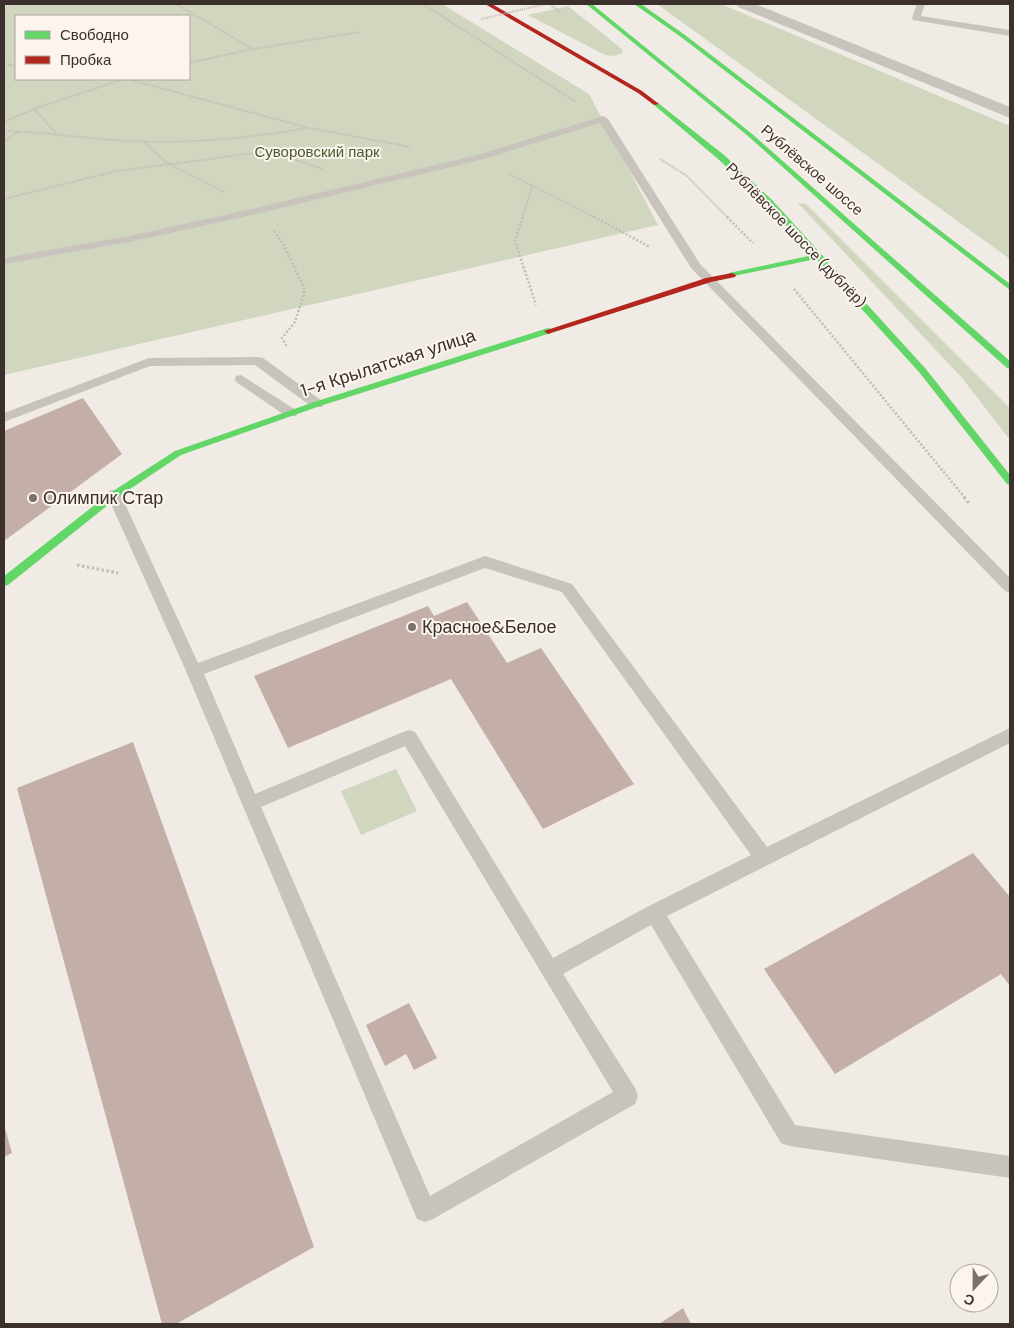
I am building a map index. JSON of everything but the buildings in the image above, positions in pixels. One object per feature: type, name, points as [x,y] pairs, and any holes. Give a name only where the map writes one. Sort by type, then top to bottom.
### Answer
[{"type":"street","name":"Рублёвское шоссе (дублёр)","points":[[488,4],[640,92],[721,157],[769,202],[922,370],[1010,482]]},
{"type":"street","name":"Рублёвское шоссе","points":[[589,4],[641,43],[812,188],[1010,366]]},
{"type":"street","name":"Рублёвское шоссе","points":[[638,4],[1010,288]]},
{"type":"street","points":[[743,4],[1010,113]]},
{"type":"street","name":"1-я Крылатская улица","points":[[4,582],[114,495],[178,454],[317,404],[709,280],[819,256]]},
{"type":"lane","points":[[921,4],[916,18],[1010,33]]},
{"type":"lane","points":[[4,262],[129,240],[366,185],[480,157],[602,119],[695,266],[1010,587]]},
{"type":"lane","points":[[4,418],[149,362],[258,361],[317,404]]},
{"type":"lane","points":[[242,379],[291,413]]},
{"type":"lane","points":[[114,495],[194,671],[250,804],[425,1211],[628,1096],[409,737],[250,804]]},
{"type":"lane","points":[[194,671],[484,562],[567,588],[764,858]]},
{"type":"lane","points":[[550,971],[654,913],[1009,739]]},
{"type":"lane","points":[[654,913],[789,1135],[1010,1166]]},
{"type":"path","points":[[176,4],[253,49]]},
{"type":"path","points":[[424,4],[602,119]]},
{"type":"path","points":[[481,19],[546,4]]},
{"type":"path","points":[[190,63],[253,49],[360,32]]},
{"type":"path","points":[[4,122],[34,109],[123,80]]},
{"type":"path","points":[[130,80],[309,128],[411,148]]},
{"type":"path","points":[[34,109],[56,133]]},
{"type":"path","points":[[4,131],[56,133],[144,142],[207,140],[283,133],[309,128]]},
{"type":"path","points":[[4,142],[18,131]]},
{"type":"path","points":[[144,142],[167,163],[260,210],[282,244],[305,290],[295,322],[282,338],[291,355]]},
{"type":"path","points":[[4,199],[117,171],[270,151],[366,185]]},
{"type":"path","points":[[656,156],[687,176],[775,265],[972,506]]},
{"type":"path","points":[[480,157],[532,187],[622,229],[653,249]]},
{"type":"path","points":[[532,187],[515,240],[532,298],[541,312]]},
{"type":"path","points":[[72,564],[153,580]]},
{"type":"green space","name":"Суворовский парк","points":[[4,4],[442,4],[589,94],[658,225],[4,375]]},
{"type":"green space","points":[[657,4],[721,4],[1010,126],[1010,259]]},
{"type":"green space","points":[[568,6],[622,49],[622,53],[615,56],[605,55],[528,15]]},
{"type":"green space","points":[[798,203],[806,204],[1010,408],[1010,440],[963,379]]},
{"type":"green space","points":[[396,769],[417,811],[361,835],[341,791]]},
{"type":"traffic: fast","points":[[589,4],[750,135],[1010,366]]},
{"type":"traffic: fast","points":[[637,4],[683,36],[1010,288]]},
{"type":"traffic: fast","points":[[656,104],[721,157],[769,202],[922,370],[1010,482]]},
{"type":"traffic: fast","points":[[732,275],[819,256]]},
{"type":"traffic: fast","points":[[4,582],[114,495],[178,453],[317,404],[548,331]]},
{"type":"traffic: jam","points":[[488,4],[640,92],[656,104]]},
{"type":"traffic: jam","points":[[548,331],[709,280],[732,275]]},
{"type":"place","name":"Олимпик Стар","points":[[33,498]]},
{"type":"place","name":"Красное&Белое","points":[[412,627]]}]
